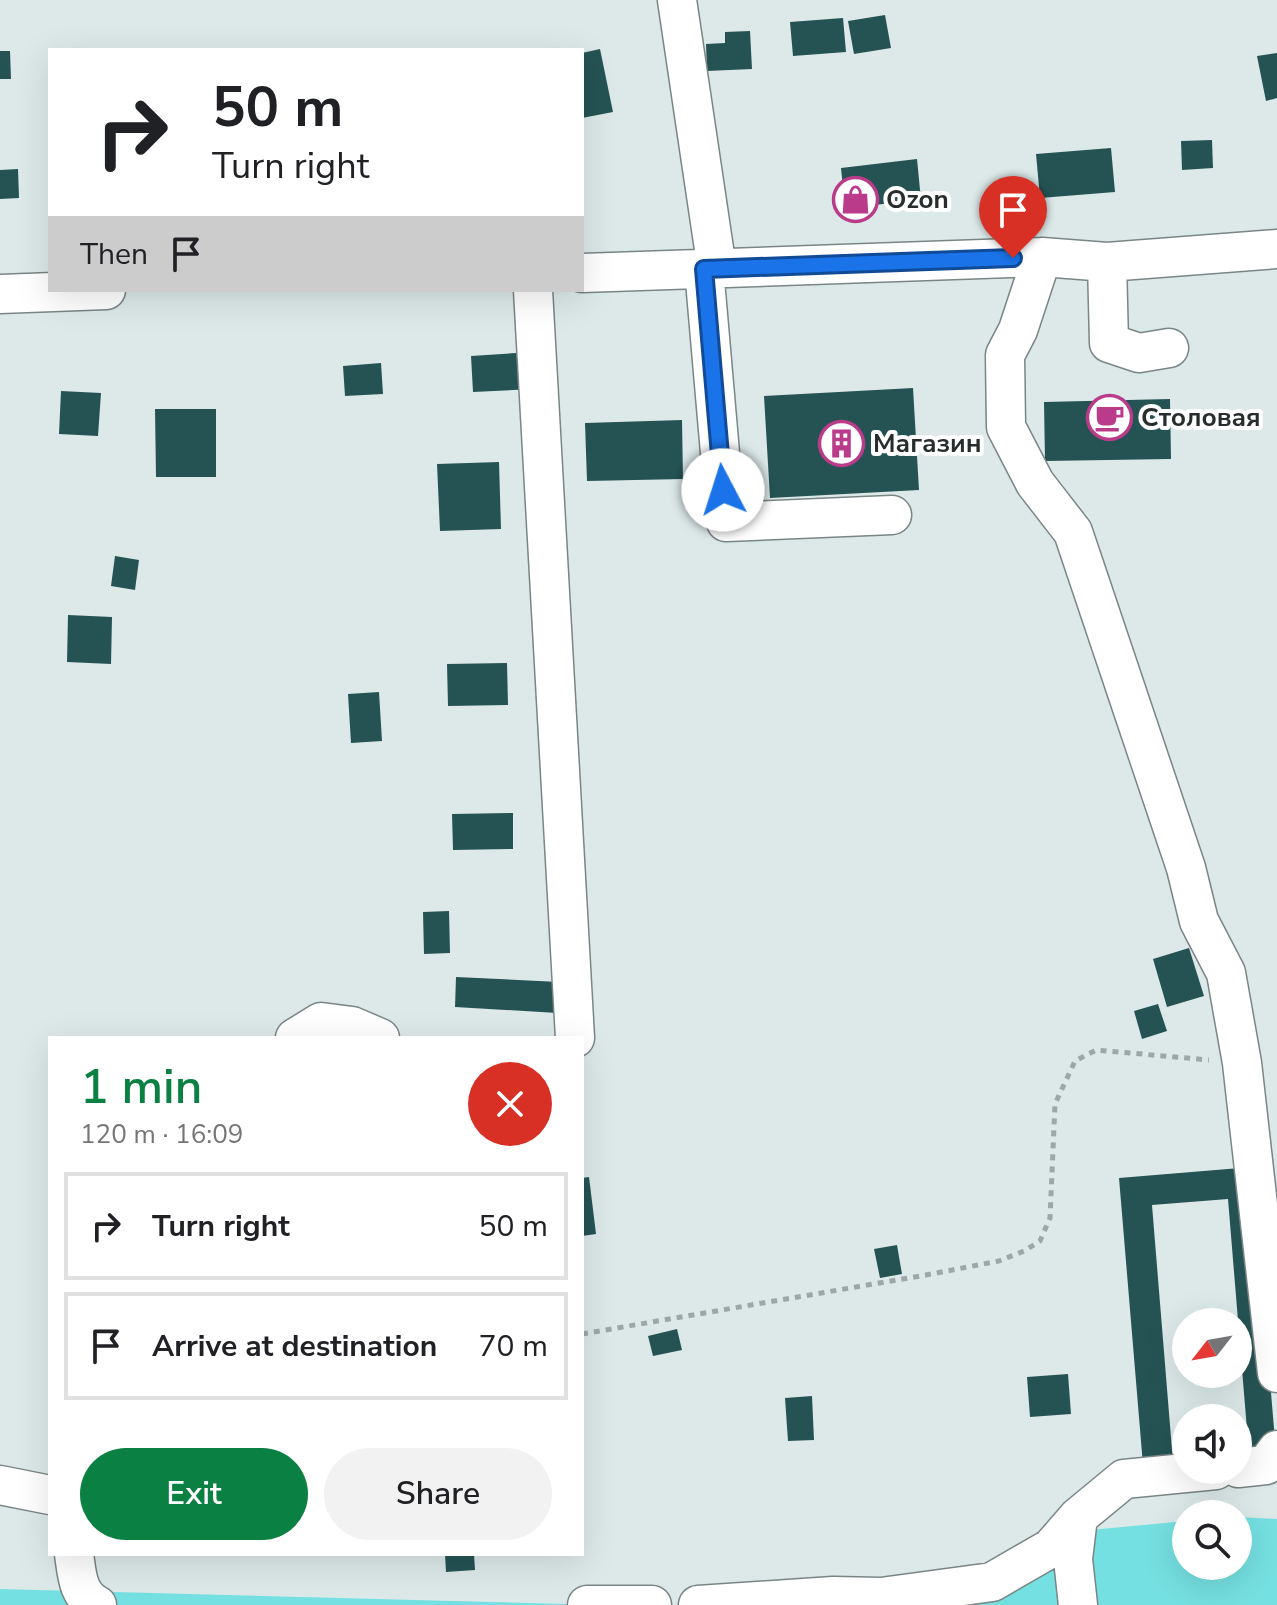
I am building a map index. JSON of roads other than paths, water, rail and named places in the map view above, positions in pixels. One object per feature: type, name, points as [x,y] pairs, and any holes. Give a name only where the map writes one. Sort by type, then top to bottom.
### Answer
[{"type":"street","points":[[677,0],[711,269],[726,522],[892,515]]},
{"type":"street","points":[[584,273],[1042,257],[1107,262],[1277,249]]},
{"type":"street","points":[[1042,257],[1018,330],[1005,355],[1006,427],[1035,483],[1073,532],[1182,854],[1199,921],[1226,973],[1242,1063],[1277,1373]]},
{"type":"street","points":[[1107,262],[1109,343],[1139,353],[1169,348]]},
{"type":"street","points":[[0,294],[53,292]]},
{"type":"street","points":[[533,292],[575,1036]]},
{"type":"street","points":[[298,1036],[321,1022],[352,1026],[375,1036]]},
{"type":"street","points":[[1252,1466],[1266,1465],[1277,1450]]},
{"type":"street","points":[[698,1605],[833,1596],[878,1601],[992,1582],[1051,1548],[1078,1517],[1124,1479],[1172,1474]]},
{"type":"street","points":[[0,1485],[48,1495]]},
{"type":"street","points":[[1078,1517],[1073,1559],[1078,1605]]},
{"type":"street","points":[[74,1556],[78,1584],[90,1602],[97,1605]]},
{"type":"street","points":[[587,1605],[652,1605]]},
{"type":"place","name":"Ozon","points":[[855,199]]},
{"type":"place","name":"Столовая","points":[[1110,417]]},
{"type":"place","name":"Магазин","points":[[842,443]]}]
